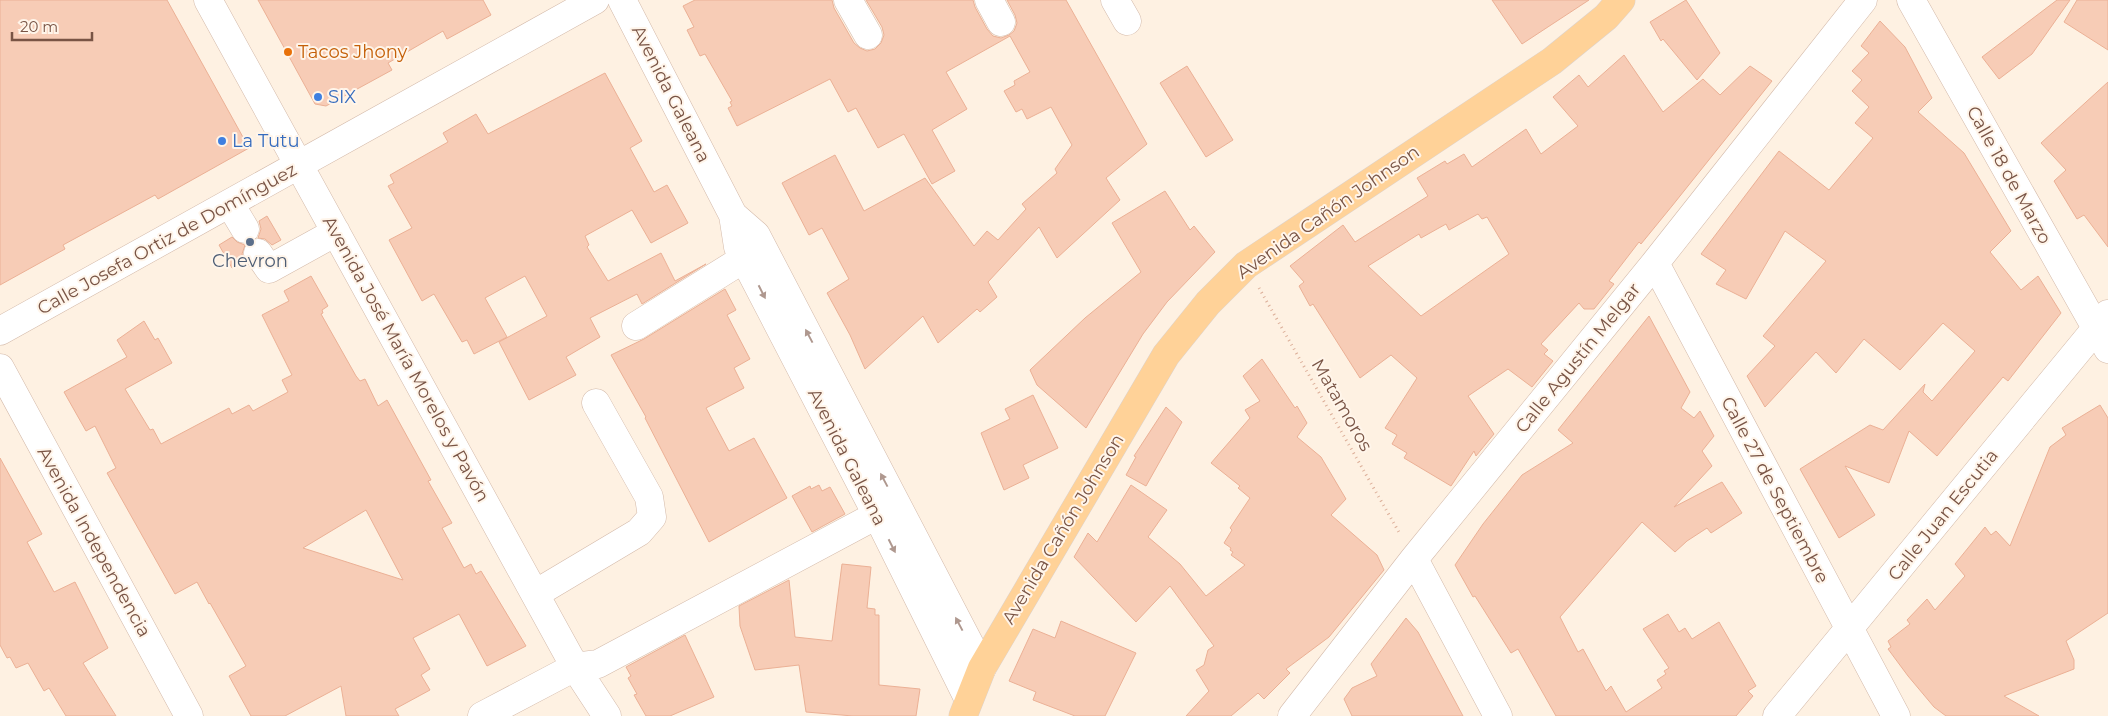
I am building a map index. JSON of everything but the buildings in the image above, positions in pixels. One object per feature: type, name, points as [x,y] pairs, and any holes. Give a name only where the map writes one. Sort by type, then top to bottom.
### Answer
[{"type":"main road","name":"Avenida Cañón Johnson","points":[[965,707],[982,668],[1166,356],[1208,303],[1246,265],[1552,61],[1606,17],[1621,0]]},
{"type":"street","name":"Avenida José María Morelos y Pavón","points":[[208,0],[534,594],[575,667],[607,716]]},
{"type":"street","name":"Calle Josefa Ortiz de Domínguez","points":[[0,331],[300,166],[595,0]]},
{"type":"street","name":"Avenida Galeana","points":[[622,0],[733,215],[738,247],[877,515],[965,707]]},
{"type":"street","points":[[848,0],[868,35]]},
{"type":"street","name":"Calle Agustín Melgar","points":[[1292,716],[1414,559],[1655,263],[1863,0]]},
{"type":"street","name":"Calle 18 de Marzo","points":[[1911,0],[2104,331]]},
{"type":"street","points":[[230,204],[245,229]]},
{"type":"street","name":"Avenida Galeana","points":[[733,215],[756,235],[982,668]]},
{"type":"street","points":[[258,253],[268,269],[336,232]]},
{"type":"street","points":[[636,326],[745,258]]},
{"type":"street","name":"Calle 27 de Septiembre","points":[[1655,263],[1896,716]]},
{"type":"street","name":"Calle Juan Escutia","points":[[1777,716],[2104,331]]},
{"type":"street","name":"Avenida Independencia","points":[[0,368],[189,716]]},
{"type":"street","points":[[534,594],[639,532],[652,517],[648,497],[596,403]]},
{"type":"street","points":[[482,716],[575,667],[598,664],[877,515]]},
{"type":"street","points":[[1414,559],[1498,716]]},
{"type":"path","name":"Matamoros","points":[[1246,265],[1414,559]]},
{"type":"place","name":"Tacos Jhony","points":[[288,52]]},
{"type":"place","name":"SIX","points":[[318,97]]},
{"type":"place","name":"La Tutu","points":[[222,141]]},
{"type":"place","name":"Chevron","points":[[250,242]]}]
